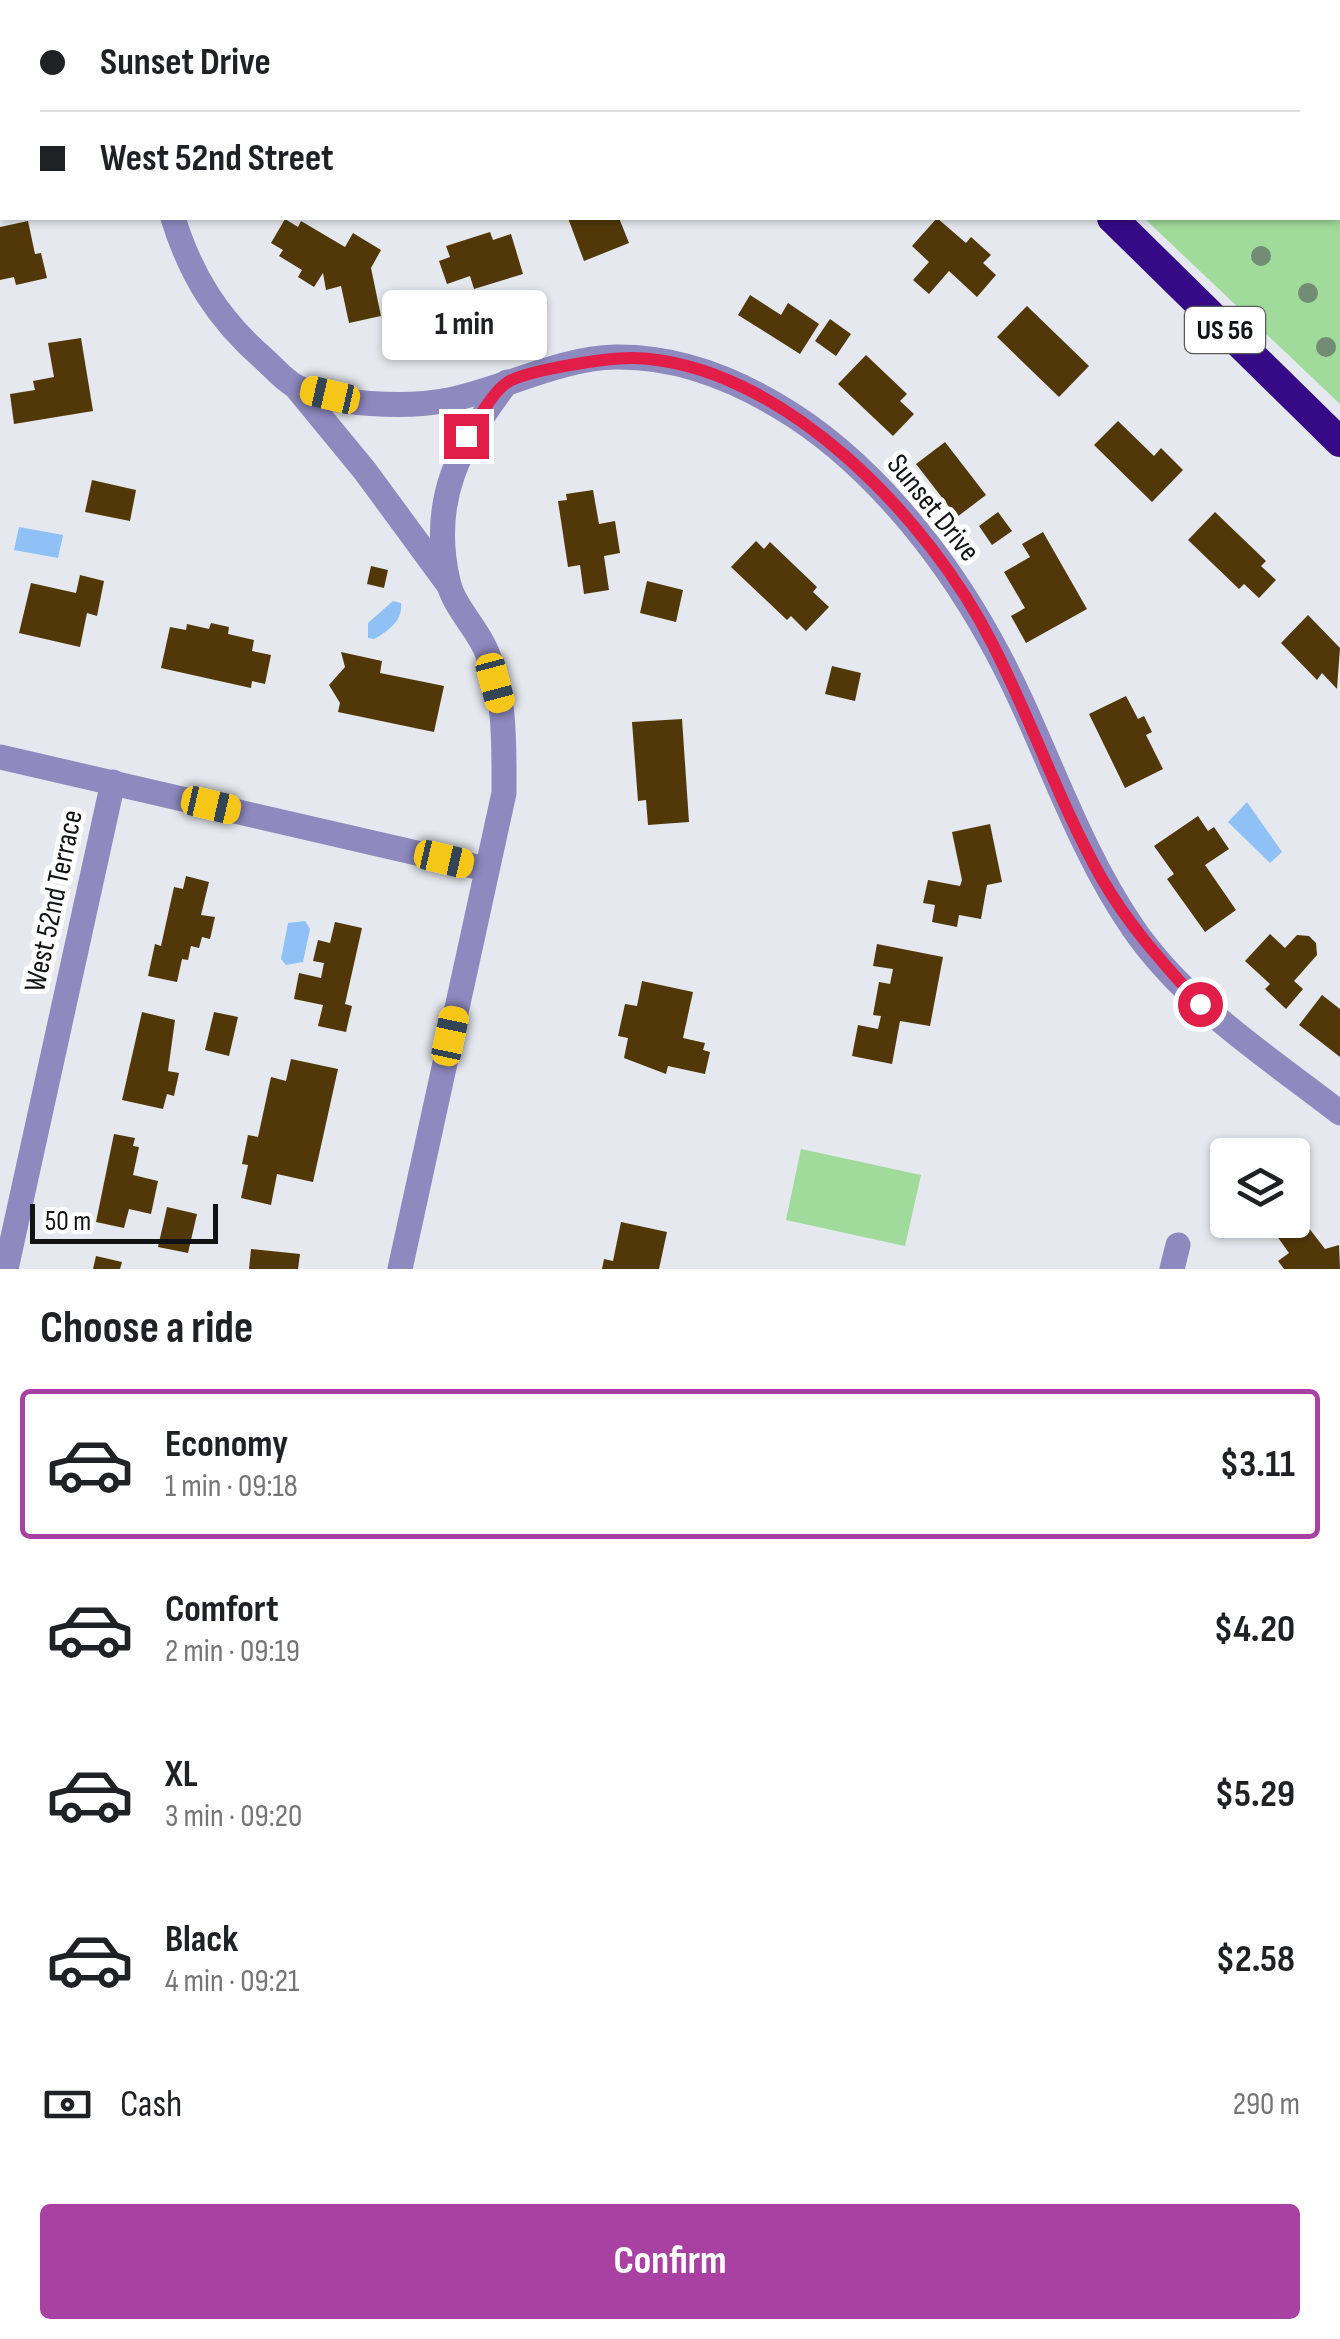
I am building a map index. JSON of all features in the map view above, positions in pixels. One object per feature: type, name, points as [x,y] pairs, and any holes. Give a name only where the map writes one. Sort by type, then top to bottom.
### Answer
[{"type":"highway","name":"US 56","points":[[1114,220],[1340,442]]},
{"type":"street","name":"Sunset Drive","points":[[174,220],[188,266],[228,327],[296,387],[365,471],[448,584],[486,650],[504,716],[504,793],[400,1269]]},
{"type":"street","name":"Sunset Drive","points":[[296,387],[364,403],[408,406],[452,399],[610,356],[657,358],[738,384],[782,408],[852,461],[936,558],[992,641],[1100,876],[1135,931],[1200,1004],[1340,1114]]},
{"type":"street","points":[[448,584],[443,514],[449,478],[466,436],[507,382]]},
{"type":"street","points":[[0,758],[486,868]]},
{"type":"street","name":"West 52nd Terrace","points":[[6,1269],[114,782]]},
{"type":"green space","points":[[1146,220],[1340,220],[1340,404]]},
{"type":"green space","points":[[801,1149],[921,1175],[905,1246],[786,1220]]},
{"type":"water","points":[[19,527],[63,535],[58,558],[14,550]]},
{"type":"water","points":[[393,601],[401,603],[397,620],[379,636],[368,638],[368,623]]},
{"type":"water","points":[[1247,802],[1282,852],[1270,863],[1228,822]]},
{"type":"water","points":[[305,921],[310,929],[303,962],[286,965],[281,959],[288,923]]},
{"type":"building","points":[[287,220],[298,227],[301,221],[345,247],[353,233],[381,250],[371,268],[381,316],[349,323],[341,286],[326,290],[323,273],[314,287],[298,277],[302,270],[279,256],[283,250],[271,243]]},
{"type":"building","points":[[569,220],[620,220],[629,243],[584,261]]},
{"type":"building","points":[[939,220],[966,243],[971,237],[991,255],[983,263],[996,275],[977,297],[949,271],[929,294],[913,280],[929,262],[912,246]]},
{"type":"building","points":[[28,221],[35,254],[41,253],[47,278],[16,285],[14,277],[0,280],[0,227]]},
{"type":"building","points":[[490,232],[493,240],[511,234],[523,274],[474,289],[470,276],[447,284],[439,261],[450,257],[446,246]]},
{"type":"building","points":[[750,295],[781,315],[788,303],[819,324],[800,354],[738,315]]},
{"type":"building","points":[[1027,306],[1089,366],[1059,397],[997,337]]},
{"type":"building","points":[[830,319],[851,334],[836,356],[815,341]]},
{"type":"building","points":[[81,338],[93,411],[14,424],[10,394],[35,390],[33,381],[54,377],[48,343]]},
{"type":"building","points":[[866,355],[907,394],[900,401],[914,414],[893,436],[838,384]]},
{"type":"building","points":[[1118,421],[1154,456],[1161,448],[1183,470],[1152,502],[1094,445]]},
{"type":"building","points":[[945,442],[986,495],[957,517],[916,464]]},
{"type":"building","points":[[92,480],[136,490],[130,521],[85,512]]},
{"type":"building","points":[[593,490],[599,524],[615,521],[620,553],[604,556],[609,590],[584,594],[580,565],[568,567],[558,501],[567,500],[566,494]]},
{"type":"building","points":[[998,512],[1012,531],[992,545],[979,526]]},
{"type":"building","points":[[1215,512],[1266,561],[1261,566],[1276,580],[1259,598],[1244,584],[1239,589],[1188,540]]},
{"type":"building","points":[[1043,532],[1087,609],[1026,643],[1011,616],[1025,608],[1004,572],[1030,557],[1022,544]]},
{"type":"building","points":[[756,541],[764,549],[770,542],[817,587],[813,592],[829,607],[806,631],[791,616],[787,620],[731,567]]},
{"type":"building","points":[[371,566],[388,570],[384,588],[367,584]]},
{"type":"building","points":[[80,575],[104,581],[97,616],[87,613],[80,647],[19,633],[31,583],[76,593]]},
{"type":"building","points":[[647,581],[683,590],[676,622],[640,613]]},
{"type":"building","points":[[1308,615],[1340,648],[1337,689],[1322,673],[1317,680],[1281,643]]},
{"type":"building","points":[[211,623],[229,627],[228,634],[254,640],[252,651],[271,655],[265,684],[252,681],[251,688],[161,668],[170,627],[186,630],[187,624],[209,629]]},
{"type":"building","points":[[341,652],[382,661],[380,673],[444,686],[434,732],[338,712],[340,703],[329,685],[345,667]]},
{"type":"building","points":[[832,666],[861,673],[855,701],[825,694]]},
{"type":"building","points":[[1126,696],[1138,719],[1144,716],[1152,732],[1146,735],[1163,769],[1125,788],[1089,714]]},
{"type":"building","points":[[682,719],[689,822],[648,825],[646,800],[638,801],[632,722]]},
{"type":"building","points":[[1198,816],[1208,831],[1214,827],[1229,849],[1205,865],[1236,910],[1205,932],[1167,879],[1174,874],[1154,846]]},
{"type":"building","points":[[990,824],[1002,882],[987,885],[981,919],[959,915],[957,927],[932,922],[935,905],[923,903],[928,880],[960,886],[962,880],[952,832]]},
{"type":"building","points":[[186,876],[209,882],[201,915],[215,917],[210,939],[202,937],[199,948],[191,946],[188,960],[182,959],[177,982],[148,976],[155,944],[161,946],[174,887],[183,889]]},
{"type":"building","points":[[335,922],[362,928],[345,1004],[352,1006],[346,1032],[318,1026],[323,1005],[294,999],[299,973],[321,978],[324,963],[313,961],[318,940],[330,943]]},
{"type":"building","points":[[1270,934],[1285,948],[1297,935],[1309,936],[1316,943],[1317,955],[1294,981],[1303,989],[1286,1009],[1265,989],[1270,984],[1245,961]]},
{"type":"building","points":[[877,944],[943,957],[930,1026],[900,1021],[892,1064],[852,1056],[858,1025],[878,1029],[881,1016],[873,1015],[879,982],[890,984],[893,969],[873,966]]},
{"type":"building","points":[[642,981],[693,992],[683,1038],[705,1043],[703,1050],[710,1052],[705,1074],[668,1066],[666,1074],[624,1058],[628,1038],[618,1036],[625,1004],[637,1006]]},
{"type":"building","points":[[1322,995],[1340,1009],[1340,1057],[1299,1025]]},
{"type":"building","points":[[142,1012],[175,1020],[168,1071],[179,1073],[174,1096],[167,1094],[163,1109],[122,1100]]},
{"type":"building","points":[[214,1012],[238,1017],[229,1056],[205,1050]]},
{"type":"building","points":[[291,1059],[338,1069],[313,1182],[277,1174],[271,1205],[241,1198],[248,1165],[242,1164],[248,1135],[258,1137],[271,1077],[286,1081]]},
{"type":"building","points":[[114,1134],[135,1138],[133,1146],[139,1147],[133,1175],[158,1181],[151,1214],[129,1209],[124,1228],[96,1222]]},
{"type":"building","points":[[167,1207],[197,1214],[188,1253],[158,1247]]},
{"type":"building","points":[[621,1222],[667,1232],[659,1269],[602,1269],[604,1259],[613,1261]]},
{"type":"building","points":[[1310,1229],[1325,1249],[1339,1245],[1340,1269],[1284,1269],[1278,1261],[1289,1253],[1278,1238],[1310,1238]]},
{"type":"building","points":[[251,1249],[300,1254],[298,1269],[249,1269]]},
{"type":"building","points":[[96,1256],[122,1262],[120,1269],[93,1269]]},
{"type":"route","points":[[466,436],[507,382],[610,356],[657,358],[738,384],[782,408],[852,461],[936,558],[992,641],[1100,876],[1135,931],[1200,1004]]}]
